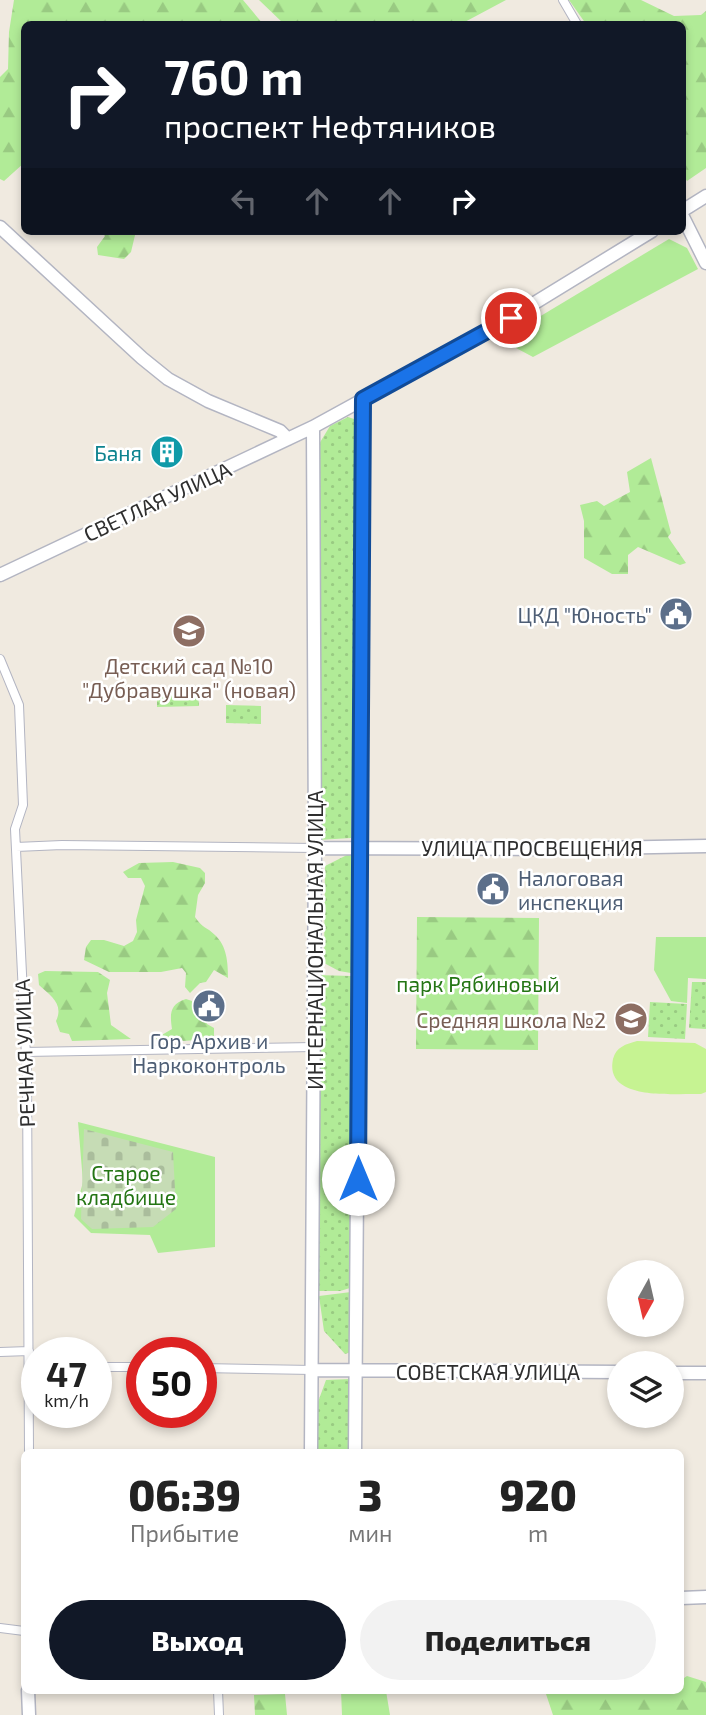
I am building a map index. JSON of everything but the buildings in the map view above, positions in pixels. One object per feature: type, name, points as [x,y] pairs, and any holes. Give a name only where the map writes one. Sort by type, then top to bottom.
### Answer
[{"type":"main road","points":[[686,210],[706,196]]},
{"type":"main road","points":[[686,221],[706,263]]},
{"type":"main road","points":[[0,227],[168,379],[208,401],[280,431],[288,439]]},
{"type":"main road","name":"СВЕТЛАЯ УЛИЦА","points":[[0,575],[313,427],[511,318],[646,235]]},
{"type":"main road","name":"ИНТЕРНАЦИОНАЛЬНАЯ УЛИЦА","points":[[355,1449],[363,399]]},
{"type":"main road","name":"ИНТЕРНАЦИОНАЛЬНАЯ УЛИЦА","points":[[311,1449],[315,848],[313,427]]},
{"type":"main road","name":"УЛИЦА ПРОСВЕЩЕНИЯ","points":[[315,848],[706,846]]},
{"type":"main road","name":"СОВЕТСКАЯ УЛИЦА","points":[[313,1370],[607,1372]]},
{"type":"main road","points":[[684,1373],[706,1373]]},
{"type":"main road","points":[[684,1598],[706,1597]]},
{"type":"main road","points":[[29,1694],[29,1715]]},
{"type":"street","points":[[564,0],[575,21]]},
{"type":"street","name":"РЕЧНАЯ УЛИЦА","points":[[0,659],[19,705],[23,805],[15,829],[27,1091],[29,1337]]},
{"type":"street","points":[[16,847],[75,845],[315,848]]},
{"type":"street","points":[[25,1052],[132,1048],[314,1048]]},
{"type":"street","points":[[0,1352],[21,1351]]},
{"type":"street","points":[[217,1368],[313,1370]]},
{"type":"street","name":"РЕЧНАЯ УЛИЦА","points":[[29,1449],[30,1428]]},
{"type":"street","points":[[0,1628],[21,1631]]},
{"type":"street","points":[[218,1694],[219,1715]]},
{"type":"green space","points":[[14,0],[243,0],[260,21],[21,21],[21,166],[4,181],[0,179],[0,77],[8,69],[9,32]]},
{"type":"green space","points":[[259,0],[506,0],[467,21],[281,21]]},
{"type":"green space","points":[[569,0],[641,0],[674,16],[701,15],[706,11],[706,168],[686,180],[686,21],[584,21]]},
{"type":"green space","points":[[135,235],[131,252],[124,259],[98,255],[97,247],[105,236]]},
{"type":"green space","points":[[669,239],[687,248],[698,269],[533,357],[516,348],[524,326]]},
{"type":"green space","points":[[348,417],[354,419],[357,428],[351,838],[318,840],[319,444],[330,426]]},
{"type":"green space","points":[[651,458],[671,533],[668,537],[686,563],[680,565],[638,547],[628,555],[628,574],[612,574],[584,558],[584,521],[580,505],[597,501],[604,506],[630,492],[627,472]]},
{"type":"green space","points":[[198,693],[199,706],[157,707],[157,694]]},
{"type":"green space","points":[[226,705],[261,706],[261,724],[226,723]]},
{"type":"green space","points":[[351,853],[351,973],[339,971],[324,963],[325,866]]},
{"type":"green space","points":[[173,862],[200,868],[205,873],[205,883],[198,895],[195,917],[222,944],[228,978],[214,970],[206,982],[200,983],[190,993],[185,987],[186,973],[182,968],[161,972],[109,972],[84,960],[86,947],[91,940],[104,940],[124,946],[133,941],[137,932],[136,920],[145,886],[141,878],[128,878],[123,872],[139,863]]},
{"type":"green space","name":"парк Рябиновый","points":[[417,917],[539,918],[538,1050],[416,1049]]},
{"type":"green space","points":[[656,937],[706,937],[706,979],[688,978],[687,1003],[671,1001],[654,970]]},
{"type":"green space","points":[[45,971],[98,972],[110,980],[107,993],[111,1025],[131,1039],[72,1041],[69,1034],[60,1032],[56,1021],[57,1005],[39,985],[38,974]]},
{"type":"green space","points":[[317,975],[351,976],[350,1288],[340,1291],[319,1291]]},
{"type":"green space","points":[[692,982],[706,982],[706,1029],[689,1028]]},
{"type":"green space","points":[[186,999],[192,1001],[192,1007],[203,1014],[207,1024],[214,1028],[214,1039],[155,1039],[172,1029],[172,1011],[176,1004]]},
{"type":"green space","points":[[650,1002],[687,1004],[685,1039],[648,1037]]},
{"type":"green space","points":[[637,1041],[695,1043],[706,1049],[706,1092],[659,1094],[630,1089],[619,1082],[613,1073],[614,1055],[622,1047]]},
{"type":"green space","points":[[78,1122],[215,1157],[215,1247],[158,1253],[150,1235],[91,1233],[74,1216],[83,1182]]},
{"type":"green space","name":"Старое кладбище","points":[[84,1129],[173,1152],[176,1209],[153,1227],[92,1229],[81,1219]]},
{"type":"green space","points":[[351,1292],[351,1352],[345,1354],[324,1331],[319,1296]]},
{"type":"green space","points":[[351,1379],[350,1449],[318,1449],[318,1402],[326,1380]]},
{"type":"green space","points":[[687,1676],[706,1682],[706,1715],[553,1715],[546,1694],[684,1694],[684,1678]]},
{"type":"green space","points":[[285,1694],[287,1715],[255,1715],[254,1695]]},
{"type":"green space","points":[[341,1694],[386,1694],[390,1715],[342,1715]]},
{"type":"place","name":"Баня","points":[[167,452]]},
{"type":"place","name":"ЦКД \"Юность\"","points":[[676,614]]},
{"type":"place","name":"Детский сад №10 \"Дубравушка\" (новая)","points":[[189,631]]},
{"type":"place","name":"Налоговая инспекция","points":[[493,889]]},
{"type":"place","name":"Гор. Архив и Наркоконтроль","points":[[209,1006]]},
{"type":"place","name":"Средняя школа №2","points":[[631,1019]]},
{"type":"route","points":[[358,1179],[358,843],[363,399],[511,318]]}]
